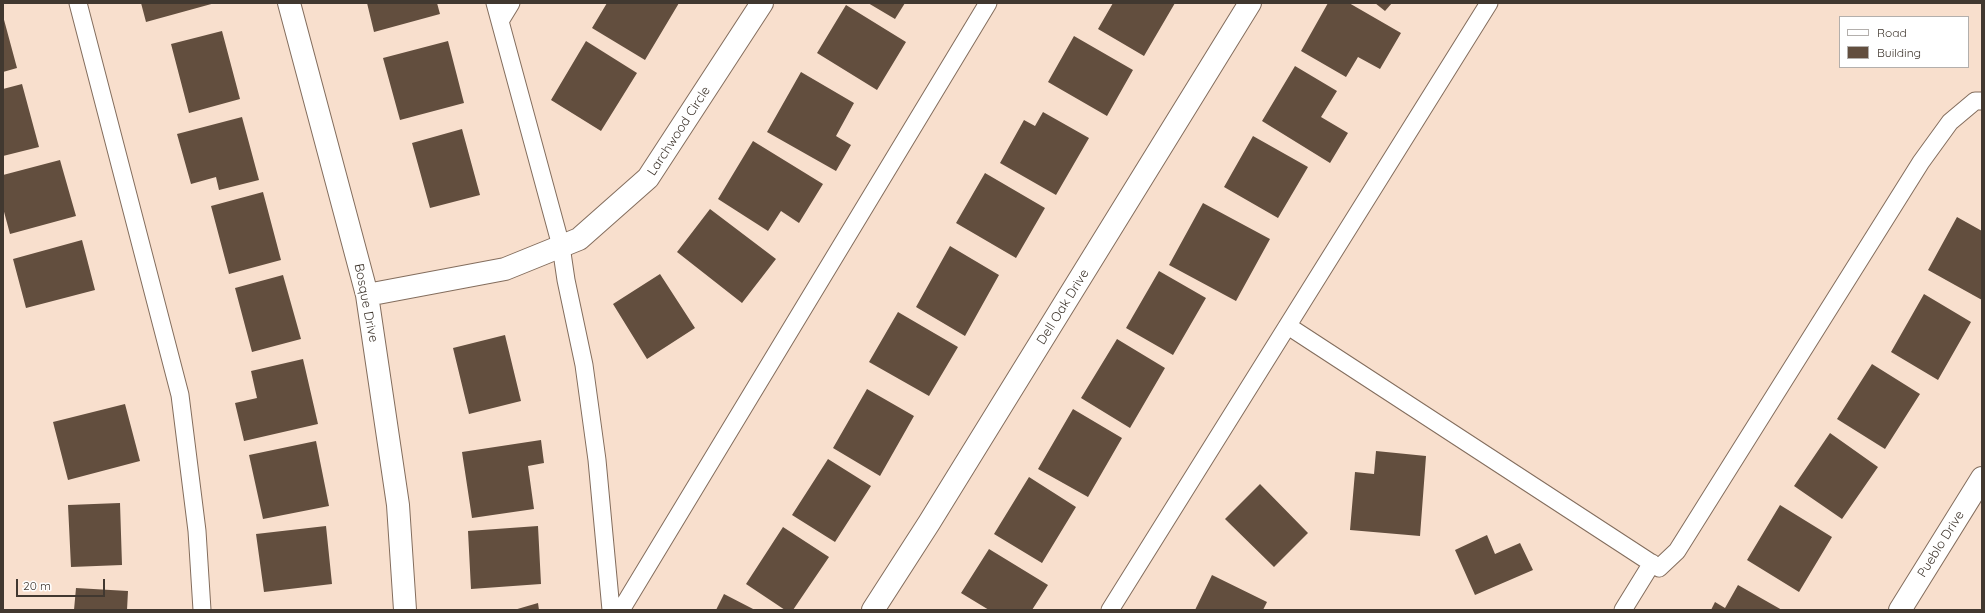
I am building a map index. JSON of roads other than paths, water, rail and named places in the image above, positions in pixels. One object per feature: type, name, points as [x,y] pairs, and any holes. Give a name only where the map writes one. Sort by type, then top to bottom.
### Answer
[{"type":"street","name":"Bosque Drive","points":[[289,3],[367,295],[398,505],[404,610]]},
{"type":"street","name":"Larchwood Circle","points":[[367,295],[505,269],[579,239],[648,178],[762,3]]},
{"type":"street","name":"Dell Oak Drive","points":[[874,610],[1250,3]]},
{"type":"street","name":"Pueblo Drive","points":[[1900,610],[1982,478]]},
{"type":"lane","points":[[78,3],[180,395],[198,531],[202,610]]},
{"type":"lane","points":[[495,3],[561,246],[566,280],[584,364],[597,460],[611,610]]},
{"type":"lane","points":[[500,21],[511,3]]},
{"type":"lane","points":[[621,610],[988,3]]},
{"type":"lane","points":[[1110,610],[1489,3]]},
{"type":"lane","points":[[1288,326],[1659,568],[1677,551],[1921,162],[1950,122],[1975,101],[1982,101]]},
{"type":"lane","points":[[1623,610],[1652,563]]}]
